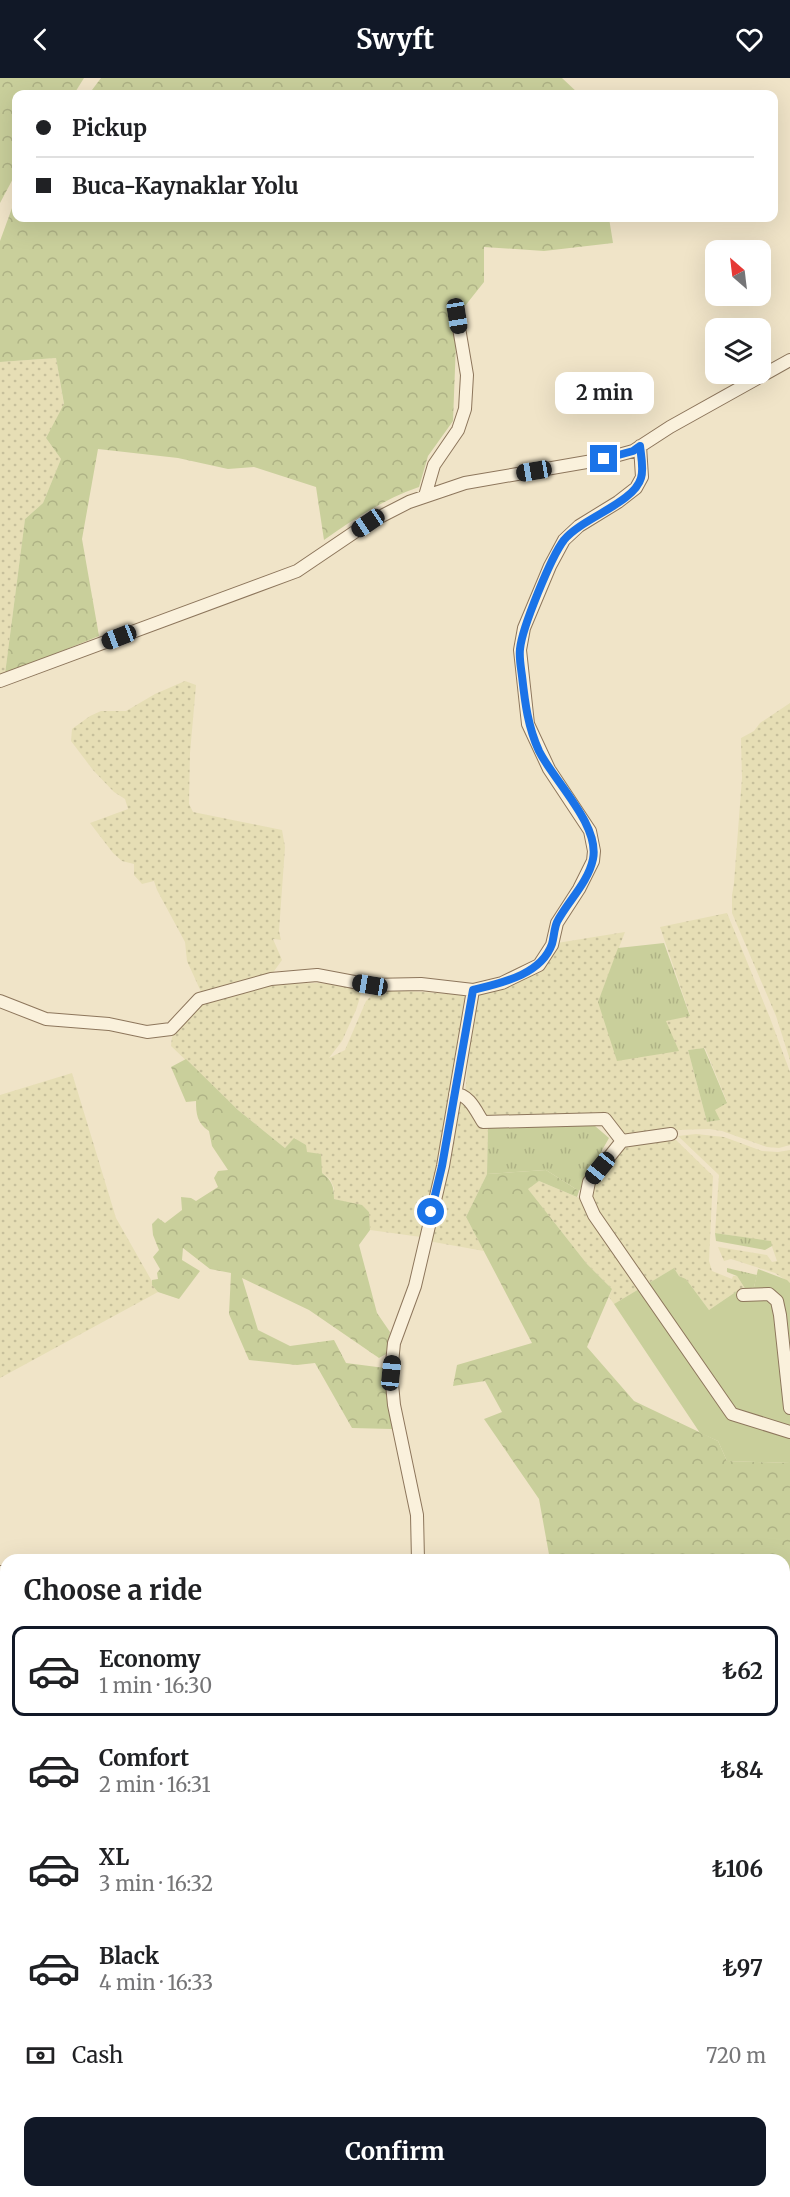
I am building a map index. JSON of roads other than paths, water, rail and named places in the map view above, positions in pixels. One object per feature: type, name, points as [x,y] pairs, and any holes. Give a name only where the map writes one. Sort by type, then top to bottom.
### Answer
[{"type":"street","points":[[424,496],[434,465],[458,430],[465,409],[467,375],[457,316]]},
{"type":"street","points":[[0,681],[297,571],[368,523],[424,496],[465,483],[604,459],[633,451],[670,427],[790,360]]},
{"type":"street","points":[[0,1001],[46,1019],[109,1024],[147,1032],[171,1029],[199,999],[271,979],[317,975],[370,985],[421,984],[473,990],[502,983],[539,965],[552,945],[556,923],[579,890],[593,861],[594,851],[590,831],[549,769],[528,724],[519,650],[524,628],[550,566],[564,540],[579,526],[636,488],[642,477],[640,446]]},
{"type":"street","points":[[418,1554],[417,1515],[394,1405],[391,1373],[394,1343],[415,1286],[442,1166],[473,990]]},
{"type":"street","points":[[455,1094],[461,1094],[467,1098],[483,1122],[605,1119],[622,1141]]},
{"type":"street","points":[[671,1134],[622,1141],[589,1182],[586,1197],[594,1215],[732,1414],[790,1432]]},
{"type":"street","points":[[743,1294],[769,1294],[777,1301],[790,1408]]}]
